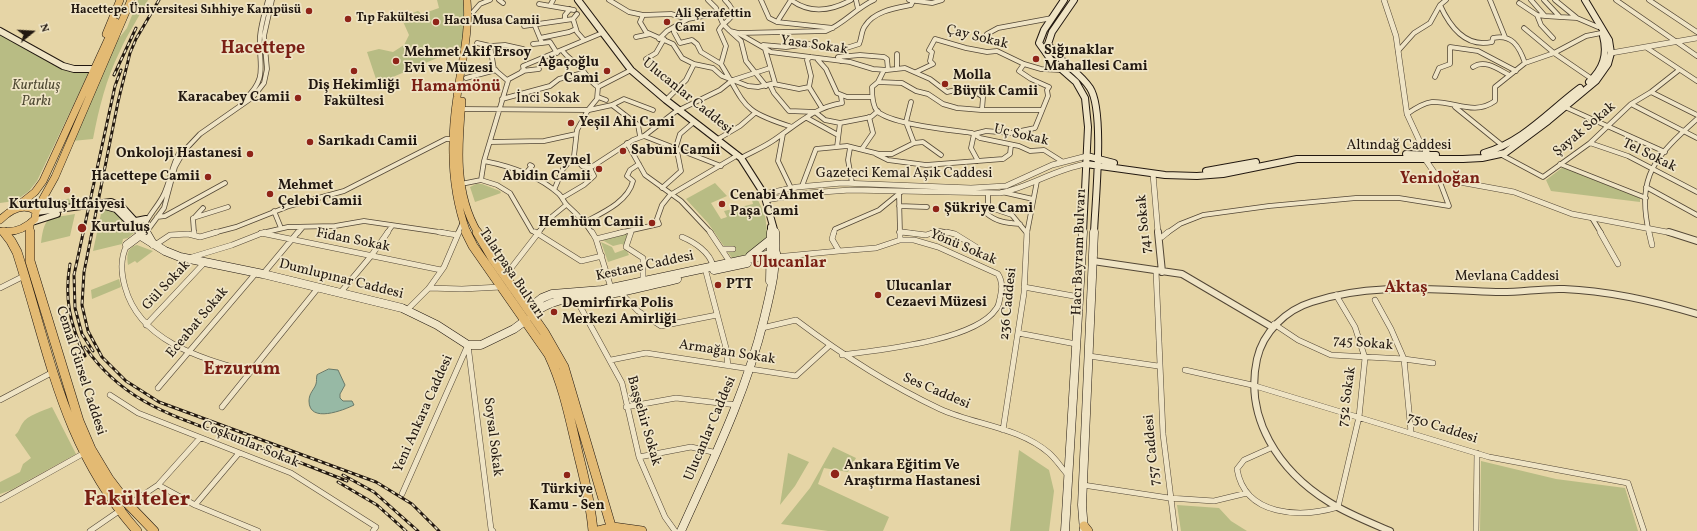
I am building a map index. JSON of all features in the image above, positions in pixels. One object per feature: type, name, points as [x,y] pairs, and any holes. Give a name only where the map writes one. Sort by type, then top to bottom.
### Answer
[{"type":"main road","points":[[106,42],[107,29],[120,0]]},
{"type":"main road","points":[[114,41],[115,31],[126,0]]},
{"type":"main road","points":[[0,220],[6,212],[35,192],[43,181],[106,42],[115,31],[131,0]]},
{"type":"main road","points":[[31,223],[55,177],[114,41],[125,27],[136,0]]},
{"type":"main road","name":"Talatpaşa Bulvarı","points":[[467,0],[469,22],[467,45],[455,110],[453,139],[455,185],[463,222],[467,236],[502,287],[527,315],[564,367],[614,528]]},
{"type":"main road","name":"Talatpaşa Bulvarı","points":[[472,0],[472,44],[461,109],[459,157],[461,184],[470,220],[527,315],[549,355],[562,385],[591,502],[593,531]]},
{"type":"main road","name":"Ulucanlar Caddesi","points":[[578,0],[631,70],[666,100],[740,157],[765,197],[772,218],[773,256],[771,289],[750,370],[717,453],[681,531]]},
{"type":"main road","name":"Hacı Bayram Bulvarı","points":[[1064,0],[1044,30],[1039,43],[1045,56],[1077,83],[1084,93],[1087,104],[1086,160],[1070,477],[1065,531]]},
{"type":"main road","name":"Hacı Bayram Bulvarı","points":[[1074,0],[1052,32],[1048,44],[1053,54],[1085,81],[1093,92],[1097,105],[1097,162],[1083,485],[1085,529]]},
{"type":"main road","points":[[1580,0],[1598,27],[1609,48]]},
{"type":"main road","points":[[1585,0],[1606,32],[1609,48]]},
{"type":"main road","points":[[0,31],[63,66],[74,69],[91,70]]},
{"type":"main road","name":"Altındağ Caddesi","points":[[1097,162],[1183,173],[1227,168],[1290,156],[1470,158],[1500,154],[1548,121],[1600,77],[1608,64],[1609,48]]},
{"type":"main road","name":"Altındağ Caddesi","points":[[1086,160],[1153,174],[1179,176],[1218,175],[1277,162],[1305,158],[1425,157],[1493,151],[1520,136],[1592,79],[1609,48]]},
{"type":"main road","points":[[1420,142],[1425,157]]},
{"type":"main road","name":"Dumlupınar Caddesi","points":[[36,212],[111,202],[121,206],[136,221],[142,232],[154,244],[170,254],[407,310],[437,325],[468,345]]},
{"type":"main road","points":[[2,231],[19,230],[31,223],[56,214],[108,206],[116,209],[142,232],[126,245]]},
{"type":"main road","points":[[6,212],[26,207],[33,208],[36,212]]},
{"type":"main road","name":"Ulucanlar Caddesi","points":[[772,218],[770,240],[773,256]]},
{"type":"main road","points":[[136,221],[146,219]]},
{"type":"main road","name":"Cemal Gürsel Caddesi","points":[[31,223],[30,261],[69,390],[91,449],[109,479],[128,504],[154,531]]},
{"type":"main road","name":"Cemal Gürsel Caddesi","points":[[2,231],[12,243],[24,276],[53,372],[71,425],[83,454],[119,511],[138,531]]},
{"type":"main road","points":[[742,260],[757,252],[770,240]]},
{"type":"main road","name":"Kestane Caddesi","points":[[527,315],[542,298],[552,294],[611,288],[730,262],[773,256]]},
{"type":"main road","name":"Kestane Caddesi","points":[[527,315],[552,300],[620,292],[773,256]]},
{"type":"main road","points":[[468,345],[481,345],[514,329],[527,315]]},
{"type":"main road","points":[[597,531],[603,527],[642,531]]},
{"type":"street","points":[[142,232],[146,219],[162,199],[173,163],[184,146],[197,134],[249,96],[260,83],[263,70],[260,37],[268,0]]},
{"type":"street","points":[[142,232],[164,208],[175,167],[184,151],[200,134],[253,97],[264,83],[267,69],[264,36],[272,0]]},
{"type":"street","points":[[473,12],[480,4],[490,0]]},
{"type":"street","points":[[499,0],[503,3]]},
{"type":"street","points":[[550,6],[553,0]]},
{"type":"street","points":[[609,0],[629,12],[642,15],[671,14],[688,19]]},
{"type":"street","points":[[708,0],[719,13],[723,24]]},
{"type":"street","points":[[721,64],[726,48],[719,31],[723,24],[730,20],[732,13],[729,4],[725,0]]},
{"type":"street","points":[[761,0],[769,18],[777,22],[834,28]]},
{"type":"street","points":[[777,22],[791,0],[802,7],[830,9],[840,7],[852,0]]},
{"type":"street","points":[[856,0],[858,9]]},
{"type":"street","points":[[738,33],[822,32],[834,28],[858,9],[874,0]]},
{"type":"street","points":[[770,85],[775,81],[764,47],[809,44],[834,49],[846,49],[860,44],[864,27],[869,22],[890,9],[911,5],[911,0],[932,3],[942,0]]},
{"type":"street","points":[[1384,0],[1396,36],[1407,114],[1420,142]]},
{"type":"street","points":[[1398,51],[1414,33],[1430,23],[1440,4],[1446,0]]},
{"type":"street","points":[[1490,0],[1505,37]]},
{"type":"street","points":[[1531,0],[1545,16]]},
{"type":"street","points":[[1544,0],[1560,17]]},
{"type":"street","points":[[1555,0],[1577,18],[1598,27]]},
{"type":"street","points":[[1616,0],[1697,56]]},
{"type":"street","points":[[1649,0],[1697,32]]},
{"type":"street","points":[[1519,2],[1537,16],[1541,25],[1553,38]]},
{"type":"street","points":[[539,4],[572,10],[564,15],[565,19]]},
{"type":"street","points":[[1440,4],[1455,30],[1476,44],[1485,45],[1492,42],[1493,38],[1499,36],[1505,37],[1515,42],[1520,49],[1525,63]]},
{"type":"street","points":[[659,38],[688,19],[719,13]]},
{"type":"street","points":[[573,19],[577,14]]},
{"type":"street","points":[[642,15],[640,20],[641,24],[650,34],[673,44],[682,58],[694,64],[705,65],[713,68],[722,76],[730,80],[755,88],[770,85],[799,89],[809,87]]},
{"type":"street","points":[[1537,16],[1577,18]]},
{"type":"street","points":[[987,34],[998,28],[1052,18]]},
{"type":"street","points":[[524,26],[535,26],[565,19],[573,19]]},
{"type":"street","points":[[573,19],[576,29],[584,40]]},
{"type":"street","name":"Yasa Sokak","points":[[723,24],[730,30],[777,53],[841,61],[886,70]]},
{"type":"street","points":[[535,26],[541,41]]},
{"type":"street","points":[[674,28],[674,32],[680,43],[692,40],[697,44],[701,52],[721,64],[749,108],[755,113],[792,127]]},
{"type":"street","points":[[1524,28],[1554,53],[1592,79]]},
{"type":"street","points":[[533,44],[552,34],[569,33],[576,29]]},
{"type":"street","points":[[730,30],[741,41],[745,58],[756,74],[770,85],[774,93],[789,111],[814,112],[825,120],[840,123],[869,118],[878,111]]},
{"type":"street","points":[[522,71],[524,71],[523,66],[602,33]]},
{"type":"street","points":[[1407,114],[1420,105],[1432,102],[1476,109],[1490,106],[1495,101],[1495,87],[1525,63],[1554,53],[1586,36],[1601,33]]},
{"type":"street","points":[[636,37],[650,34]]},
{"type":"street","points":[[1609,48],[1632,50],[1697,38]]},
{"type":"street","name":"Çay Sokak","points":[[916,72],[933,64],[930,61],[932,52],[928,50],[935,39],[966,48],[987,52],[997,51],[1024,64],[1041,69],[1060,70]]},
{"type":"street","points":[[646,59],[656,53],[664,40]]},
{"type":"street","points":[[541,41],[550,42],[557,53]]},
{"type":"street","points":[[477,43],[490,46],[505,45],[523,48]]},
{"type":"street","points":[[490,46],[496,70],[507,80]]},
{"type":"street","points":[[1435,77],[1436,71],[1441,66],[1450,64],[1450,47],[1484,54],[1516,71]]},
{"type":"street","points":[[1647,48],[1697,81]]},
{"type":"street","points":[[846,49],[856,55]]},
{"type":"street","points":[[562,50],[566,56],[580,67],[587,80],[598,87]]},
{"type":"street","points":[[897,54],[897,68]]},
{"type":"street","points":[[841,61],[838,57],[856,55],[884,57],[887,59],[886,70],[878,82],[872,87],[872,97],[878,111],[889,118],[974,134],[986,131],[1011,133],[1035,128],[1048,96],[1047,90],[1049,87],[1019,71],[1024,64]]},
{"type":"street","points":[[810,57],[807,60],[811,76],[809,87],[822,108]]},
{"type":"street","points":[[817,59],[830,74],[834,90],[841,96],[872,97]]},
{"type":"street","points":[[1473,67],[1477,63],[1483,63],[1509,75]]},
{"type":"street","points":[[666,100],[680,87],[693,70],[694,64]]},
{"type":"street","points":[[574,156],[583,168],[590,168],[608,158],[616,150],[642,136],[676,112],[681,111],[720,90],[730,80],[756,74],[770,68]]},
{"type":"street","points":[[886,70],[905,68],[930,79],[947,92],[960,87],[978,92],[983,97],[982,110]]},
{"type":"street","points":[[481,180],[484,161],[507,80],[522,71],[539,69]]},
{"type":"street","points":[[466,78],[496,70]]},
{"type":"street","points":[[598,87],[631,70]]},
{"type":"street","name":"Şayak Sokak","points":[[1500,154],[1542,177],[1590,142],[1631,104],[1651,92],[1679,70]]},
{"type":"street","points":[[502,99],[518,96],[530,90],[550,86],[559,79],[583,73]]},
{"type":"street","points":[[878,82],[904,84],[920,92],[925,92],[936,100],[945,104],[982,110],[1005,110],[1013,108],[1042,110]]},
{"type":"street","points":[[554,190],[563,169],[574,156],[576,134],[588,110],[598,97],[598,87]]},
{"type":"street","points":[[1651,92],[1697,115]]},
{"type":"street","points":[[596,239],[631,232],[638,228],[650,228],[659,224],[657,218],[662,205],[673,193],[783,134],[814,112],[832,104],[842,103],[841,96]]},
{"type":"street","points":[[598,97],[606,100]]},
{"type":"street","name":"İnci Sokak","points":[[461,109],[588,110],[604,108],[624,99],[653,110]]},
{"type":"street","points":[[911,102],[906,122],[914,143]]},
{"type":"street","points":[[1631,104],[1697,138]]},
{"type":"street","points":[[612,105],[638,125],[642,136],[721,166]]},
{"type":"street","points":[[1454,106],[1503,146]]},
{"type":"street","points":[[1565,106],[1665,152]]},
{"type":"street","points":[[718,139],[740,126],[755,113]]},
{"type":"street","points":[[807,118],[838,136]]},
{"type":"street","points":[[862,149],[873,133],[869,118]]},
{"type":"street","points":[[1652,246],[1647,228],[1646,187],[1652,168],[1697,118]]},
{"type":"street","points":[[662,188],[681,171],[676,150],[680,134],[694,122]]},
{"type":"street","points":[[837,147],[840,123]]},
{"type":"street","points":[[490,142],[544,141],[576,134]]},
{"type":"street","points":[[783,134],[778,161],[791,188]]},
{"type":"street","points":[[974,134],[971,148],[978,160]]},
{"type":"street","name":"Uç Sokak","points":[[974,134],[980,138],[1012,145],[1030,151],[1044,150],[1063,162]]},
{"type":"street","points":[[154,244],[165,237],[194,234],[200,237],[236,226],[274,211],[344,191],[446,140],[453,139]]},
{"type":"street","points":[[802,186],[816,149],[837,147],[862,149],[882,155],[894,154],[914,143],[923,142],[941,155]]},
{"type":"street","name":"Tel Sokak","points":[[1590,142],[1628,156],[1697,192]]},
{"type":"street","points":[[627,144],[646,176],[654,184],[673,193],[698,216],[722,248],[730,262]]},
{"type":"street","points":[[875,153],[887,161],[925,165],[1003,159],[1010,154],[1012,145]]},
{"type":"street","points":[[850,148],[848,160],[852,183]]},
{"type":"street","points":[[1162,237],[1180,224],[1203,215],[1269,206],[1356,198],[1399,198],[1449,206],[1438,177],[1425,157]]},
{"type":"street","name":"Gazeteci Kemal Aşık Caddesi","points":[[765,197],[791,188],[802,186],[852,183],[971,188],[1006,186],[1063,162],[1086,160]]},
{"type":"street","name":"Gazeteci Kemal Aşık Caddesi","points":[[765,197],[806,191],[834,189],[988,194],[1009,192],[1086,160]]},
{"type":"street","points":[[484,161],[509,166],[554,190],[562,198],[566,205],[585,222],[596,239],[611,288]]},
{"type":"street","points":[[585,222],[609,208],[627,195],[633,185],[633,181],[627,176],[630,170],[639,164]]},
{"type":"street","points":[[1560,164],[1646,198]]},
{"type":"street","points":[[525,174],[532,166],[530,165]]},
{"type":"street","points":[[562,198],[584,185],[594,176],[590,168]]},
{"type":"street","name":"741 Sokak","points":[[1153,174],[1159,271]]},
{"type":"street","points":[[1438,177],[1514,192],[1561,211],[1672,233],[1697,241]]},
{"type":"street","points":[[461,184],[481,180],[497,185],[510,193],[532,231],[538,233],[581,261],[602,256]]},
{"type":"street","name":"236 Caddesi","points":[[1003,430],[1024,286],[1026,232],[1037,180]]},
{"type":"street","points":[[157,217],[165,216],[225,183]]},
{"type":"street","points":[[1646,187],[1697,215]]},
{"type":"street","points":[[900,192],[900,240]]},
{"type":"street","points":[[839,251],[832,238],[834,229],[879,212],[888,207],[900,192]]},
{"type":"street","points":[[1002,192],[1033,199]]},
{"type":"street","points":[[988,194],[988,207],[986,213],[991,218],[997,221],[1020,224]]},
{"type":"street","points":[[505,277],[549,219],[566,205]]},
{"type":"street","points":[[899,206],[927,207]]},
{"type":"street","points":[[192,218],[228,207]]},
{"type":"street","points":[[988,207],[1012,215],[1026,232]]},
{"type":"street","points":[[194,234],[192,218],[194,214],[203,208]]},
{"type":"street","points":[[274,211],[281,228]]},
{"type":"street","points":[[1592,218],[1618,264]]},
{"type":"street","points":[[187,258],[232,245],[261,233],[281,228],[335,226],[364,221],[457,235]]},
{"type":"street","points":[[407,310],[429,288],[449,259],[463,222]]},
{"type":"street","points":[[340,293],[371,256],[392,226]]},
{"type":"street","name":"Eceabat Sokak","points":[[158,388],[190,350],[303,227]]},
{"type":"street","points":[[899,232],[926,235],[939,231],[955,234],[976,247]]},
{"type":"street","points":[[631,232],[631,236],[626,247],[643,258],[643,281]]},
{"type":"street","name":"Fidan Sokak","points":[[261,233],[441,270]]},
{"type":"street","points":[[682,237],[696,243],[712,261],[713,266]]},
{"type":"street","name":"Yönü Sokak","points":[[773,256],[786,256],[788,260],[791,261],[797,260],[799,255],[876,248],[900,240],[914,240],[938,247],[998,274],[1002,279],[1003,287],[997,309],[980,322],[946,337],[918,344],[842,355]]},
{"type":"street","points":[[126,245],[123,253],[122,277],[130,304],[146,325],[165,339],[211,360],[250,372]]},
{"type":"street","points":[[722,248],[732,249]]},
{"type":"street","name":"745 Sokak","points":[[1092,261],[1182,274],[1298,340],[1331,355],[1404,359],[1433,363]]},
{"type":"street","name":"Gül Sokak","points":[[146,325],[204,263]]},
{"type":"street","name":"757 Caddesi","points":[[1159,271],[1158,366],[1170,498],[1175,531]]},
{"type":"street","points":[[706,272],[728,366]]},
{"type":"street","points":[[0,288],[24,276]]},
{"type":"street","points":[[1024,286],[1079,296]]},
{"type":"street","points":[[429,288],[502,287]]},
{"type":"street","points":[[222,407],[277,341],[318,288]]},
{"type":"street","name":"Mevlana Caddesi","points":[[1273,326],[1294,308],[1336,295],[1416,288],[1503,292],[1565,289],[1634,298],[1697,314]]},
{"type":"street","points":[[620,292],[638,311],[661,326],[717,315]]},
{"type":"street","name":"752 Sokak","points":[[1336,295],[1355,327],[1365,358],[1359,417],[1338,506]]},
{"type":"street","name":"Başşehir Sokak","points":[[575,297],[611,360],[622,383],[626,407],[639,457],[664,518],[675,531]]},
{"type":"street","points":[[1375,300],[1391,329],[1404,359],[1411,432]]},
{"type":"street","name":"Ses Caddesi","points":[[762,328],[796,320],[842,355],[891,385],[944,411],[1003,430],[1028,440],[1049,454],[1070,477]]},
{"type":"street","points":[[1273,326],[1257,357],[1252,384],[1252,396],[1257,416],[1273,448],[1302,482],[1323,499],[1390,531]]},
{"type":"street","points":[[1018,332],[1076,344]]},
{"type":"street","name":"Yeni Ankara Caddesi","points":[[402,494],[468,345]]},
{"type":"street","name":"Soysal Sokak","points":[[468,345],[491,529],[493,531]]},
{"type":"street","name":"Armağan Sokak","points":[[611,360],[646,353],[796,376],[829,346]]},
{"type":"street","points":[[1089,356],[1158,366]]},
{"type":"street","name":"750 Caddesi","points":[[1185,370],[1252,384],[1489,457],[1628,483],[1644,531]]},
{"type":"street","points":[[0,400],[53,372]]},
{"type":"street","name":"Coşkunlar Sokak","points":[[110,395],[138,413],[291,473],[375,529]]},
{"type":"street","points":[[626,407],[676,398],[737,405]]},
{"type":"street","points":[[90,531],[158,485],[200,438]]},
{"type":"street","points":[[639,457],[691,447],[717,453]]},
{"type":"street","points":[[1273,448],[1240,463],[1237,473],[1251,498],[1271,508],[1297,514],[1318,513],[1338,506]]},
{"type":"street","points":[[0,500],[91,449]]},
{"type":"street","points":[[195,505],[239,452]]},
{"type":"street","points":[[1476,531],[1477,453]]},
{"type":"street","points":[[158,485],[195,505],[258,531]]},
{"type":"street","points":[[1083,485],[1170,498],[1214,501],[1247,493]]},
{"type":"green space","points":[[138,0],[148,0],[126,38],[111,72],[100,105],[93,139],[72,141],[116,42],[127,28]]},
{"type":"green space","points":[[437,0],[465,0],[463,50],[451,52],[379,83],[377,82],[367,52],[379,49],[393,52],[404,45],[409,35],[401,17],[418,11],[422,14],[439,8]]},
{"type":"green space","name":"Kurtuluş Parkı","points":[[0,32],[63,66],[90,70],[37,181],[29,191],[15,201],[0,203]]},
{"type":"green space","points":[[1563,167],[1640,198],[1640,202],[1551,191],[1546,180]]},
{"type":"green space","points":[[715,183],[727,196],[711,203],[721,219],[727,217],[724,211],[753,204],[752,200],[757,198],[765,215],[768,239],[750,254],[732,258],[708,223],[686,199]]},
{"type":"green space","points":[[476,184],[482,184],[500,191],[501,193],[475,202],[470,187]]},
{"type":"green space","points":[[78,197],[77,204],[52,208],[48,205],[49,202]]},
{"type":"green space","points":[[102,209],[113,209],[123,221],[121,223],[126,228],[129,226],[134,233],[128,238],[123,239],[122,244],[93,251]]},
{"type":"green space","points":[[75,214],[70,236],[41,243],[44,227],[50,219]]},
{"type":"green space","points":[[628,235],[625,245],[621,244],[613,246],[602,240],[606,237]]},
{"type":"green space","points":[[601,242],[612,247],[615,253],[626,249],[629,255],[608,262]]},
{"type":"green space","points":[[137,245],[153,251],[137,263],[135,261],[128,265],[129,250],[133,246]]},
{"type":"green space","points":[[119,279],[121,287],[92,299],[91,290]]},
{"type":"green space","points":[[52,407],[76,454],[11,490],[0,494],[0,482],[20,472],[23,464],[31,458],[15,435],[24,421]]},
{"type":"green space","points":[[833,447],[856,458],[848,472],[824,468],[818,484],[889,517],[883,531],[828,531],[781,524],[810,488]]},
{"type":"green space","points":[[1019,450],[1049,470],[1054,491],[1049,531],[1010,531]]},
{"type":"green space","points":[[788,453],[809,462],[795,486],[780,505]]},
{"type":"green space","points":[[1481,461],[1556,479],[1625,488],[1638,531],[1480,531]]},
{"type":"green space","points":[[1177,505],[1219,508],[1231,521],[1247,531],[1181,531]]},
{"type":"shaded area","points":[[329,369],[338,370],[345,385],[340,394],[340,398],[343,401],[352,401],[354,405],[343,410],[328,414],[321,414],[315,412],[311,408],[309,398],[316,384],[317,375]]},
{"type":"railway","points":[[159,0],[136,39],[130,53],[118,102],[84,272],[82,305],[88,331],[102,357],[126,381],[159,402],[376,482],[412,504],[439,531]]},
{"type":"railway","points":[[114,75],[136,28]]},
{"type":"railway","points":[[93,351],[82,334],[75,308],[74,275],[115,86],[121,70]]},
{"type":"railway","points":[[70,264],[68,276],[68,300],[75,333],[85,356]]},
{"type":"railway","points":[[85,347],[100,366],[116,382],[134,395],[171,415],[347,481]]},
{"type":"railway","points":[[343,475],[374,492],[418,531]]},
{"type":"railway","points":[[338,482],[377,505],[406,531]]},
{"type":"place","name":"Hacettepe Üniversitesi Sıhhiye Kampüsü","points":[[309,11]]},
{"type":"place","name":"Tıp Fakültesi","points":[[348,19]]},
{"type":"place","name":"Hacı Musa Camii","points":[[436,22]]},
{"type":"place","name":"Ali Şerafettin Cami","points":[[667,22]]},
{"type":"place","name":"Sığınaklar Mahallesi Cami","points":[[1036,59]]},
{"type":"place","name":"Mehmet Akif Ersoy Evi ve Müzesi","points":[[396,61]]},
{"type":"place","name":"Diş Hekimliği Fakültesi","points":[[354,71]]},
{"type":"place","name":"Ağaçoğlu Cami","points":[[607,71]]},
{"type":"place","name":"Molla Büyük Camii","points":[[945,84]]},
{"type":"place","name":"Karacabey Camii","points":[[298,98]]},
{"type":"place","name":"Yeşil Ahi Cami","points":[[571,123]]},
{"type":"place","name":"Sarıkadı Camii","points":[[310,142]]},
{"type":"place","name":"Sabuni Camii","points":[[623,151]]},
{"type":"place","name":"Onkoloji Hastanesi","points":[[250,154]]},
{"type":"place","name":"Zeynel Abidin Camii","points":[[599,169]]},
{"type":"place","name":"Hacettepe Camii","points":[[208,177]]},
{"type":"place","name":"Kurtuluş İtfaiyesi","points":[[67,190]]},
{"type":"place","name":"Mehmet Çelebi Camii","points":[[270,194]]},
{"type":"place","name":"Cenabi Ahmet Paşa Cami","points":[[722,204]]},
{"type":"place","name":"Şükriye Cami","points":[[936,209]]},
{"type":"place","name":"Hemhüm Camii","points":[[652,223]]},
{"type":"place","name":"Kurtuluş","points":[[82,228]]},
{"type":"place","name":"PTT","points":[[718,285]]},
{"type":"place","name":"Ulucanlar Cezaevi Müzesi","points":[[878,295]]},
{"type":"place","name":"Demirfırka Polis Merkezi Amirliği","points":[[554,312]]},
{"type":"place","name":"Ankara Eğitim Ve Araştırma Hastanesi","points":[[835,474]]},
{"type":"place","name":"Türkiye Kamu - Sen","points":[[567,475]]},
{"type":"district","name":"Hacettepe","points":[[263,50]]},
{"type":"district","name":"Hamamönü","points":[[456,88]]},
{"type":"district","name":"Yenidoğan","points":[[1440,180]]},
{"type":"district","name":"Ulucanlar","points":[[789,264]]},
{"type":"district","name":"Aktaş","points":[[1406,289]]},
{"type":"district","name":"Erzurum","points":[[242,371]]},
{"type":"district","name":"Fakülteler","points":[[137,501]]}]
